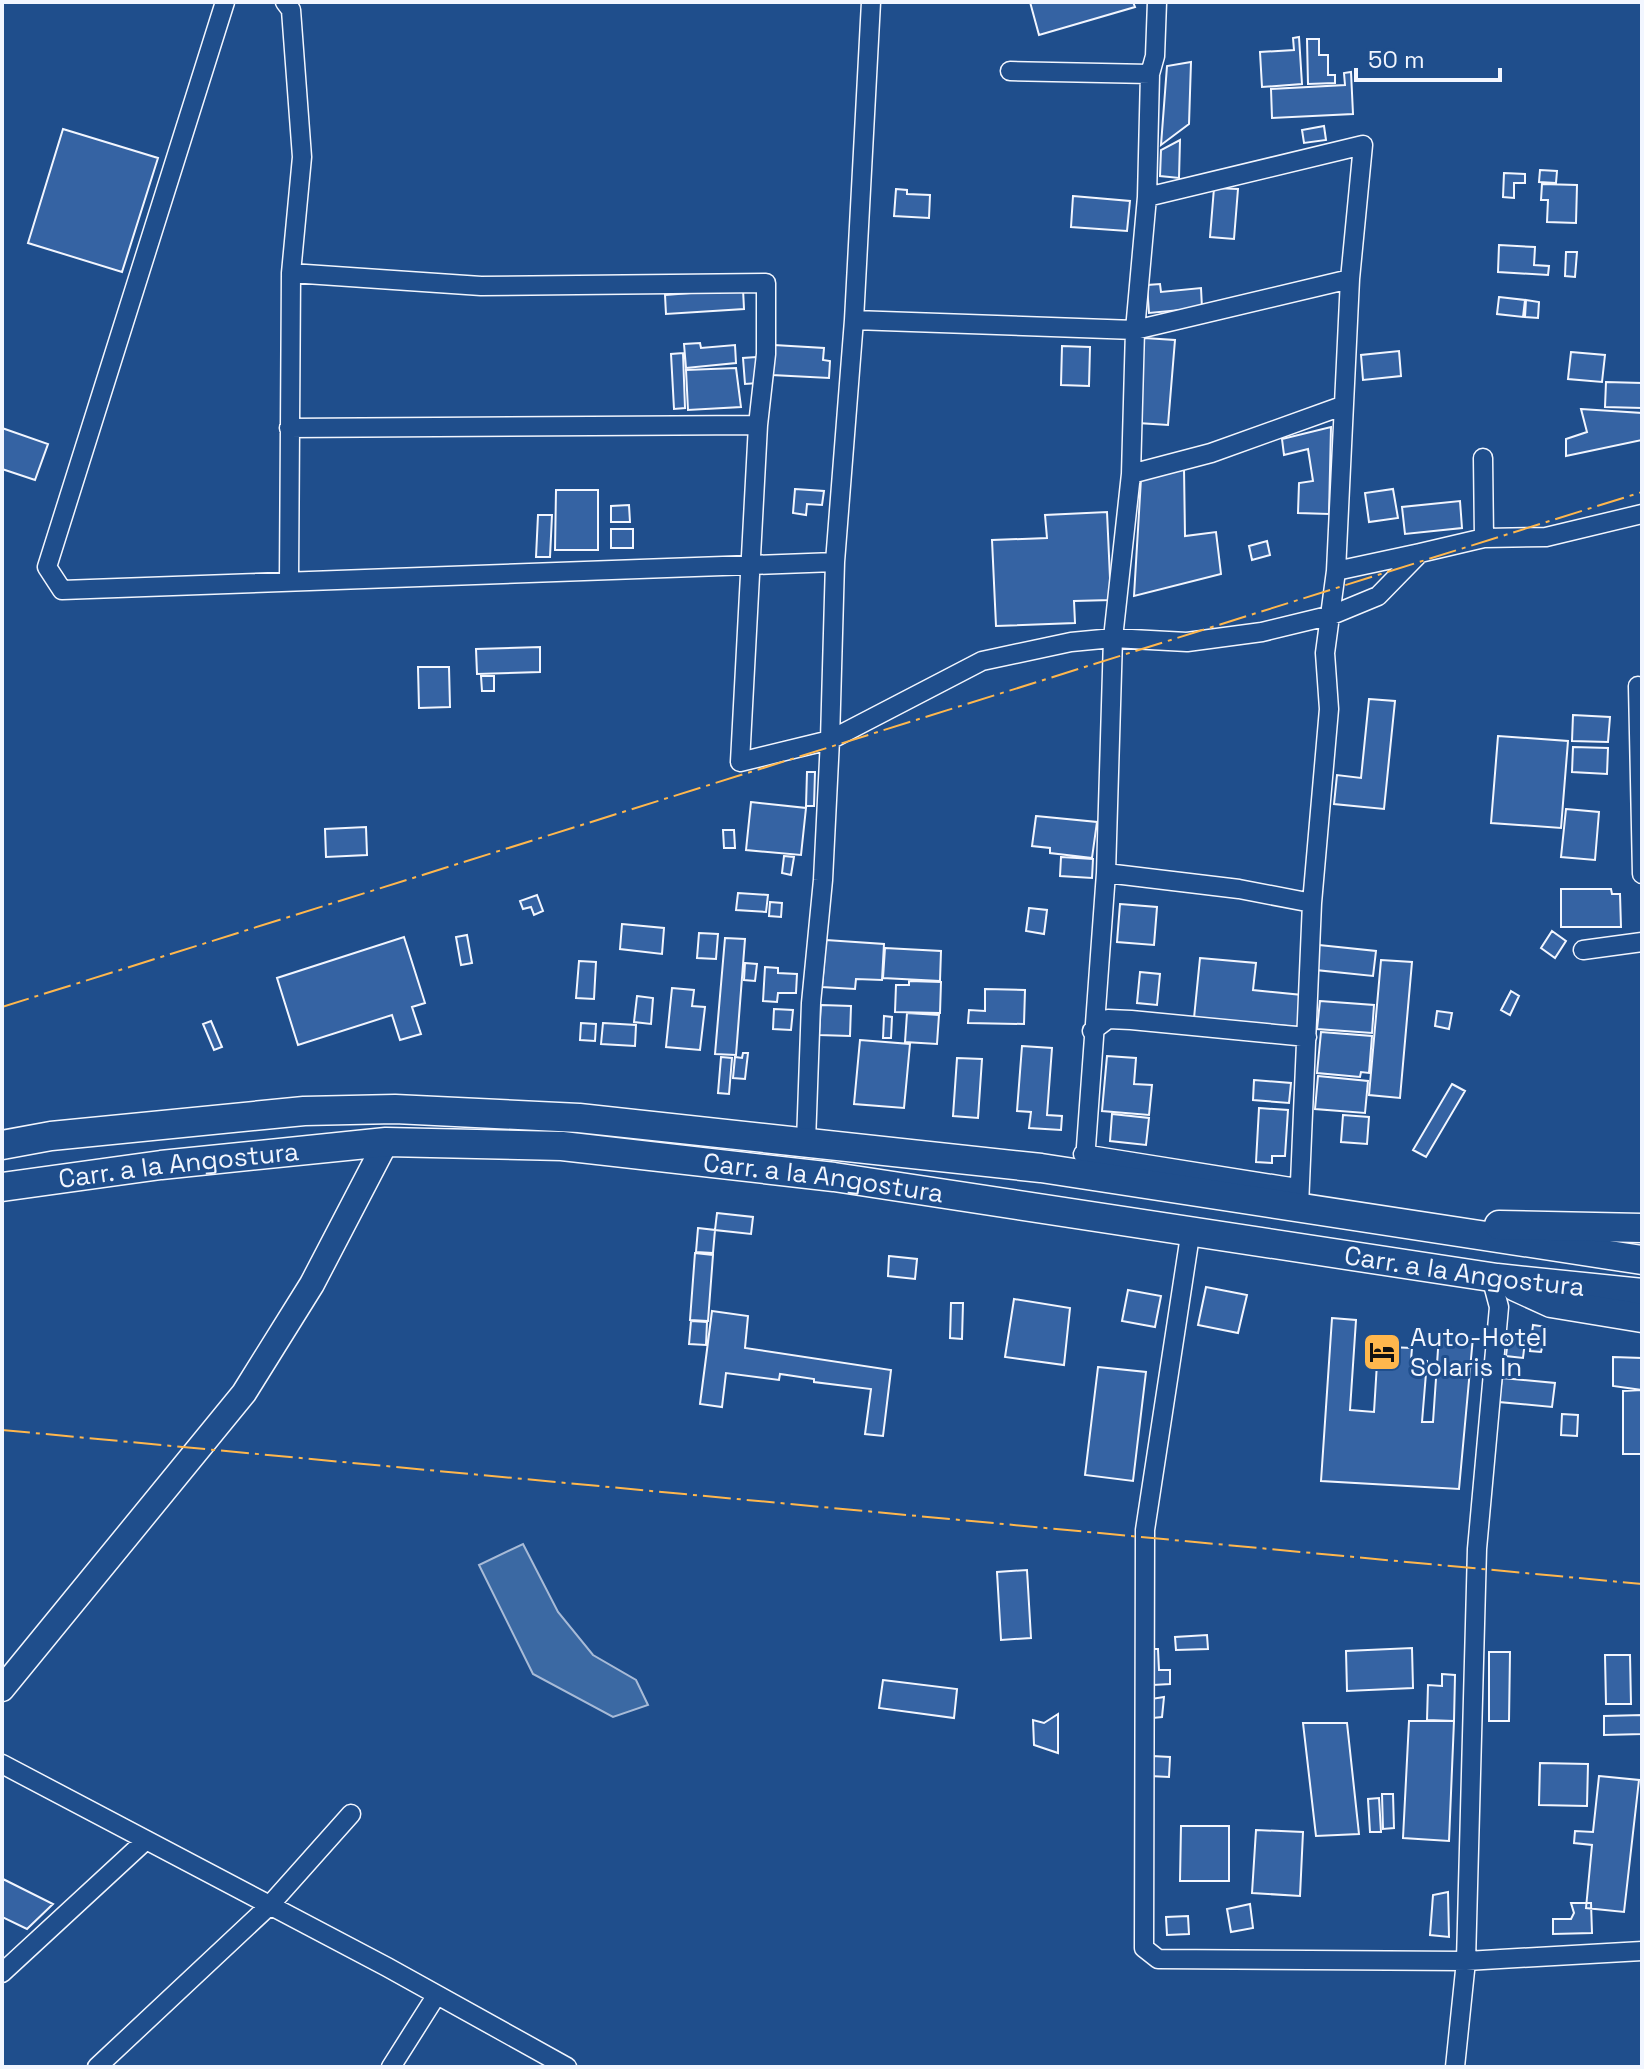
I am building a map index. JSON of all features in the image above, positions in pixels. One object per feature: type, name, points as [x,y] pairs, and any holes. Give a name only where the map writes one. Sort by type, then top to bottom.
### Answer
[{"type":"main road","name":"Carr. a la Angostura","points":[[2,1145],[51,1136],[274,1114],[395,1109],[579,1118],[806,1142],[1083,1164],[1298,1197],[1433,1227],[1642,1260]]},
{"type":"main road","name":"Carr. a la Angostura","points":[[2,1187],[161,1165],[386,1142],[562,1146],[834,1177],[1494,1277],[1642,1293]]},
{"type":"main road","points":[[1433,1227],[1642,1228]]},
{"type":"main road","points":[[1494,1277],[1551,1303],[1642,1318]]},
{"type":"street","points":[[225,2],[47,567],[62,590],[835,562]]},
{"type":"street","points":[[285,2],[291,10],[302,157],[291,273],[289,580]]},
{"type":"street","points":[[806,1142],[811,1003],[823,880],[830,740],[835,562],[854,320],[871,2]]},
{"type":"street","points":[[1083,1164],[1106,873],[1113,638],[1131,474],[1135,330],[1147,197],[1150,74],[1157,2]]},
{"type":"street","points":[[1010,71],[1150,74]]},
{"type":"street","points":[[1147,197],[1363,145],[1350,279],[1336,571],[1325,653],[1329,709],[1312,903],[1298,1197]]},
{"type":"street","points":[[291,273],[481,286],[766,283],[766,354],[758,425],[740,762],[830,740],[982,661],[1071,642],[1113,638],[1187,642],[1262,632],[1332,615],[1378,596],[1420,553]]},
{"type":"street","points":[[854,320],[1135,330],[1350,279]]},
{"type":"street","points":[[1131,474],[1211,453],[1342,406]]},
{"type":"street","points":[[289,428],[758,425]]},
{"type":"street","points":[[1483,458],[1484,538]]},
{"type":"street","points":[[1336,571],[1484,538],[1546,537],[1642,514]]},
{"type":"street","points":[[1638,686],[1642,874]]},
{"type":"street","points":[[1106,873],[1239,889],[1312,903]]},
{"type":"street","points":[[1583,950],[1642,942]]},
{"type":"street","points":[[1092,1031],[1108,1019],[1307,1037]]},
{"type":"street","points":[[2,1689],[244,1393],[312,1284],[386,1142]]},
{"type":"street","points":[[1191,1229],[1145,1530],[1144,1948],[1158,1959],[1466,1961],[1642,1951]]},
{"type":"street","points":[[1455,2067],[1466,1961],[1477,1549],[1499,1307],[1494,1277]]},
{"type":"street","points":[[2,1764],[567,2067]]},
{"type":"street","points":[[97,2067],[269,1906],[351,1814]]},
{"type":"street","points":[[2,1973],[145,1841]]},
{"type":"street","points":[[391,2067],[436,1996]]},
{"type":"water","points":[[523,1544],[558,1612],[593,1655],[636,1680],[648,1705],[613,1717],[533,1674],[479,1565]]},
{"type":"building","points":[[1030,2],[1133,2],[1135,7],[1039,35]]},
{"type":"building","points":[[1299,37],[1302,84],[1262,87],[1260,52],[1294,50],[1293,38]]},
{"type":"building","points":[[1307,39],[1319,39],[1319,55],[1328,55],[1328,75],[1335,75],[1335,83],[1308,84]]},
{"type":"building","points":[[1191,62],[1189,124],[1161,145],[1167,66]]},
{"type":"building","points":[[1351,72],[1353,114],[1272,118],[1271,89],[1345,85],[1344,73]]},
{"type":"building","points":[[1324,126],[1326,140],[1304,143],[1302,130]]},
{"type":"building","points":[[63,129],[158,158],[122,272],[28,243]]},
{"type":"building","points":[[1180,140],[1179,178],[1160,176],[1161,150]]},
{"type":"building","points":[[1540,170],[1557,171],[1556,183],[1539,182]]},
{"type":"building","points":[[1504,173],[1525,174],[1525,183],[1514,183],[1514,198],[1503,197]]},
{"type":"building","points":[[1542,184],[1577,185],[1576,223],[1547,222],[1548,200],[1541,200]]},
{"type":"building","points":[[1214,188],[1238,189],[1234,239],[1210,237]]},
{"type":"building","points":[[896,189],[907,190],[907,194],[930,195],[929,218],[894,216]]},
{"type":"building","points":[[1073,196],[1130,201],[1127,231],[1071,227]]},
{"type":"building","points":[[1499,245],[1535,247],[1534,265],[1549,266],[1548,275],[1498,272]]},
{"type":"building","points":[[1566,252],[1577,252],[1575,277],[1565,276]]},
{"type":"building","points":[[1160,284],[1161,292],[1201,288],[1202,308],[1149,313],[1147,285]]},
{"type":"building","points":[[743,289],[744,309],[666,314],[665,295]]},
{"type":"building","points":[[1499,297],[1525,300],[1523,317],[1497,314]]},
{"type":"building","points":[[1526,300],[1539,302],[1538,318],[1525,317]]},
{"type":"building","points":[[1144,338],[1175,340],[1168,425],[1138,423]]},
{"type":"building","points":[[700,343],[701,348],[735,345],[736,363],[686,368],[684,344]]},
{"type":"building","points":[[774,345],[824,348],[823,360],[830,361],[829,378],[772,375]]},
{"type":"building","points":[[1062,346],[1090,347],[1089,386],[1061,385]]},
{"type":"building","points":[[1399,351],[1401,376],[1363,380],[1361,355]]},
{"type":"building","points":[[1571,352],[1605,355],[1602,382],[1568,379]]},
{"type":"building","points":[[683,353],[685,408],[674,409],[671,354]]},
{"type":"building","points":[[756,357],[758,383],[745,384],[743,358]]},
{"type":"building","points":[[736,368],[741,407],[688,410],[686,370]]},
{"type":"building","points":[[1606,382],[1642,383],[1642,408],[1605,407]]},
{"type":"building","points":[[1581,409],[1642,413],[1642,440],[1566,456],[1566,439],[1587,432]]},
{"type":"building","points":[[1331,427],[1329,514],[1298,513],[1299,483],[1313,481],[1308,449],[1284,455],[1282,439]]},
{"type":"building","points":[[2,428],[48,444],[35,480],[2,469]]},
{"type":"building","points":[[1184,468],[1185,536],[1216,532],[1221,574],[1134,596],[1141,479]]},
{"type":"building","points":[[795,489],[824,491],[822,505],[807,504],[806,515],[793,513]]},
{"type":"building","points":[[1393,489],[1398,518],[1369,522],[1365,493]]},
{"type":"building","points":[[556,490],[598,490],[598,550],[555,550]]},
{"type":"building","points":[[1460,501],[1462,528],[1405,534],[1402,507]]},
{"type":"building","points":[[629,505],[630,522],[611,522],[611,506]]},
{"type":"building","points":[[1107,512],[1111,600],[1074,601],[1075,623],[996,626],[992,540],[1047,538],[1045,515]]},
{"type":"building","points":[[538,515],[552,515],[550,557],[536,557]]},
{"type":"building","points":[[611,529],[633,529],[633,548],[611,548]]},
{"type":"building","points":[[1267,541],[1270,555],[1252,560],[1249,546]]},
{"type":"building","points":[[540,647],[540,672],[477,674],[476,649]]},
{"type":"building","points":[[418,667],[449,667],[450,707],[419,708]]},
{"type":"building","points":[[481,676],[494,676],[494,691],[482,691]]},
{"type":"building","points":[[1369,699],[1395,701],[1384,809],[1334,804],[1337,775],[1361,778]]},
{"type":"building","points":[[1573,715],[1610,717],[1608,742],[1572,741]]},
{"type":"building","points":[[1498,736],[1568,741],[1561,828],[1491,823]]},
{"type":"building","points":[[1573,747],[1608,748],[1607,774],[1572,772]]},
{"type":"building","points":[[807,772],[815,772],[814,806],[806,806]]},
{"type":"building","points":[[751,802],[806,808],[801,855],[746,850]]},
{"type":"building","points":[[1566,809],[1599,812],[1595,860],[1561,857]]},
{"type":"building","points":[[1036,816],[1097,822],[1092,858],[1050,853],[1050,848],[1032,846]]},
{"type":"building","points":[[366,827],[367,855],[326,857],[325,829]]},
{"type":"building","points":[[723,830],[734,830],[735,848],[724,848]]},
{"type":"building","points":[[784,856],[794,857],[791,875],[782,873]]},
{"type":"building","points":[[1061,857],[1093,859],[1092,878],[1060,876]]},
{"type":"building","points":[[1561,889],[1611,889],[1612,894],[1620,894],[1621,927],[1561,927]]},
{"type":"building","points":[[738,893],[768,895],[766,912],[736,910]]},
{"type":"building","points":[[537,895],[543,911],[534,915],[531,907],[523,909],[520,901]]},
{"type":"building","points":[[770,902],[782,903],[781,917],[769,916]]},
{"type":"building","points":[[1120,904],[1157,907],[1154,945],[1117,942]]},
{"type":"building","points":[[1029,908],[1047,910],[1044,934],[1026,931]]},
{"type":"building","points":[[622,924],[664,928],[662,954],[620,949]]},
{"type":"building","points":[[1552,931],[1566,941],[1555,958],[1541,948]]},
{"type":"building","points":[[699,933],[718,934],[716,959],[697,958]]},
{"type":"building","points":[[467,935],[472,963],[461,965],[456,937]]},
{"type":"building","points":[[404,937],[425,1003],[412,1007],[421,1034],[400,1040],[392,1015],[298,1045],[277,978]]},
{"type":"building","points":[[725,938],[745,939],[736,1055],[715,1054]]},
{"type":"building","points":[[826,940],[884,944],[882,980],[856,979],[855,989],[822,987]]},
{"type":"building","points":[[1319,945],[1376,951],[1373,976],[1316,970]]},
{"type":"building","points":[[885,948],[941,951],[940,981],[883,978]]},
{"type":"building","points":[[1200,958],[1256,963],[1253,990],[1302,995],[1299,1027],[1194,1018]]},
{"type":"building","points":[[1381,960],[1412,962],[1400,1098],[1369,1095]]},
{"type":"building","points":[[579,961],[596,962],[594,999],[576,998]]},
{"type":"building","points":[[745,963],[757,964],[755,981],[744,980]]},
{"type":"building","points":[[765,967],[778,968],[778,973],[797,974],[796,993],[778,993],[777,1002],[763,1001]]},
{"type":"building","points":[[1140,972],[1160,974],[1157,1005],[1137,1003]]},
{"type":"building","points":[[909,981],[941,982],[940,1013],[895,1012],[896,985],[909,985]]},
{"type":"building","points":[[672,988],[694,990],[692,1006],[705,1007],[700,1050],[666,1047]]},
{"type":"building","points":[[985,989],[1025,990],[1024,1024],[968,1023],[969,1010],[985,1011]]},
{"type":"building","points":[[1511,991],[1519,996],[1510,1015],[1501,1010]]},
{"type":"building","points":[[637,996],[653,998],[651,1024],[634,1022]]},
{"type":"building","points":[[1320,1001],[1374,1005],[1372,1033],[1317,1029]]},
{"type":"building","points":[[821,1005],[851,1006],[850,1036],[819,1035]]},
{"type":"building","points":[[774,1009],[793,1010],[791,1030],[773,1029]]},
{"type":"building","points":[[1437,1011],[1452,1013],[1449,1029],[1435,1026]]},
{"type":"building","points":[[907,1013],[939,1015],[937,1044],[905,1042]]},
{"type":"building","points":[[884,1016],[892,1017],[891,1038],[883,1038]]},
{"type":"building","points":[[211,1021],[222,1047],[214,1050],[203,1024]]},
{"type":"building","points":[[581,1023],[596,1024],[595,1041],[580,1040]]},
{"type":"building","points":[[603,1023],[636,1025],[635,1046],[601,1044]]},
{"type":"building","points":[[1321,1032],[1372,1036],[1369,1073],[1361,1072],[1360,1077],[1317,1073]]},
{"type":"building","points":[[860,1040],[910,1044],[904,1108],[854,1104]]},
{"type":"building","points":[[1022,1046],[1052,1048],[1047,1115],[1062,1116],[1061,1130],[1029,1128],[1031,1112],[1017,1111]]},
{"type":"building","points":[[743,1053],[748,1053],[745,1079],[733,1078],[735,1057],[742,1058]]},
{"type":"building","points":[[1107,1056],[1136,1058],[1134,1084],[1152,1085],[1149,1115],[1102,1111]]},
{"type":"building","points":[[721,1057],[732,1058],[729,1094],[718,1093]]},
{"type":"building","points":[[957,1058],[982,1059],[978,1118],[953,1116]]},
{"type":"building","points":[[1318,1076],[1368,1081],[1365,1113],[1315,1109]]},
{"type":"building","points":[[1254,1080],[1291,1083],[1289,1103],[1253,1100]]},
{"type":"building","points":[[1452,1084],[1465,1091],[1426,1157],[1413,1150]]},
{"type":"building","points":[[1259,1108],[1288,1110],[1285,1156],[1272,1156],[1272,1163],[1256,1162]]},
{"type":"building","points":[[1112,1114],[1149,1118],[1146,1145],[1110,1141]]},
{"type":"building","points":[[1343,1115],[1369,1117],[1367,1144],[1341,1142]]},
{"type":"building","points":[[717,1213],[753,1217],[751,1234],[715,1230]]},
{"type":"building","points":[[698,1228],[715,1230],[713,1253],[696,1252]]},
{"type":"building","points":[[695,1253],[713,1255],[708,1321],[690,1320]]},
{"type":"building","points":[[889,1256],[917,1259],[915,1279],[888,1276]]},
{"type":"building","points":[[1206,1287],[1247,1295],[1238,1333],[1198,1325]]},
{"type":"building","points":[[1128,1290],[1161,1296],[1155,1327],[1122,1321]]},
{"type":"building","points":[[1014,1299],[1070,1308],[1064,1365],[1005,1357]]},
{"type":"building","points":[[951,1303],[963,1303],[962,1339],[950,1338]]},
{"type":"building","points":[[712,1311],[748,1316],[745,1348],[891,1370],[883,1436],[865,1434],[871,1389],[814,1382],[814,1379],[780,1374],[779,1380],[726,1373],[722,1407],[700,1404]]},
{"type":"building","points":[[1332,1318],[1356,1320],[1350,1410],[1374,1412],[1377,1363],[1387,1363],[1389,1347],[1412,1348],[1411,1360],[1427,1361],[1422,1422],[1433,1422],[1439,1335],[1473,1337],[1459,1489],[1321,1481]]},
{"type":"building","points":[[691,1321],[707,1322],[706,1345],[689,1344]]},
{"type":"building","points":[[1533,1325],[1547,1327],[1541,1352],[1530,1351]]},
{"type":"building","points":[[1508,1340],[1525,1341],[1523,1358],[1506,1356]]},
{"type":"building","points":[[1613,1357],[1642,1358],[1642,1390],[1613,1386]]},
{"type":"building","points":[[1098,1367],[1146,1372],[1133,1481],[1085,1475]]},
{"type":"building","points":[[1502,1378],[1555,1383],[1552,1407],[1499,1402]]},
{"type":"building","points":[[1642,1390],[1642,1454],[1623,1454],[1623,1391]]},
{"type":"building","points":[[1562,1414],[1578,1415],[1577,1436],[1561,1435]]},
{"type":"building","points":[[1027,1570],[1031,1638],[1001,1640],[997,1572]]},
{"type":"building","points":[[1207,1635],[1208,1649],[1176,1650],[1175,1637]]},
{"type":"building","points":[[1412,1648],[1413,1688],[1347,1691],[1346,1651]]},
{"type":"building","points":[[1152,1649],[1158,1649],[1159,1670],[1170,1670],[1170,1684],[1153,1685]]},
{"type":"building","points":[[1489,1652],[1510,1652],[1509,1721],[1489,1721]]},
{"type":"building","points":[[1605,1655],[1630,1655],[1631,1704],[1606,1704]]},
{"type":"building","points":[[1442,1674],[1455,1675],[1454,1721],[1427,1720],[1428,1685],[1442,1686]]},
{"type":"building","points":[[883,1680],[957,1689],[954,1718],[879,1708]]},
{"type":"building","points":[[1164,1697],[1162,1717],[1153,1718],[1151,1699]]},
{"type":"building","points":[[1058,1714],[1058,1753],[1034,1745],[1033,1720],[1044,1723]]},
{"type":"building","points":[[1642,1715],[1642,1734],[1604,1735],[1604,1716]]},
{"type":"building","points":[[1409,1721],[1454,1721],[1449,1841],[1403,1838]]},
{"type":"building","points":[[1303,1723],[1347,1723],[1359,1834],[1316,1836]]},
{"type":"building","points":[[1152,1756],[1170,1757],[1169,1777],[1150,1776]]},
{"type":"building","points":[[1540,1763],[1588,1764],[1587,1806],[1539,1805]]},
{"type":"building","points":[[1599,1776],[1639,1780],[1624,1912],[1586,1908],[1592,1845],[1574,1843],[1575,1831],[1593,1832]]},
{"type":"building","points":[[1382,1794],[1393,1794],[1394,1828],[1383,1829]]},
{"type":"building","points":[[1379,1798],[1381,1832],[1370,1832],[1368,1799]]},
{"type":"building","points":[[1181,1826],[1229,1826],[1229,1881],[1180,1881]]},
{"type":"building","points":[[1256,1830],[1303,1832],[1300,1896],[1252,1893]]},
{"type":"building","points":[[3,1879],[53,1904],[27,1929],[2,1917]]},
{"type":"building","points":[[1448,1892],[1449,1937],[1430,1935],[1433,1895]]},
{"type":"building","points":[[1571,1903],[1591,1903],[1592,1933],[1553,1934],[1553,1919],[1571,1919],[1574,1913]]},
{"type":"building","points":[[1250,1904],[1253,1928],[1231,1932],[1227,1909]]},
{"type":"building","points":[[1188,1916],[1189,1934],[1167,1935],[1166,1917]]},
{"type":"power","points":[[2,1007],[1642,492]]},
{"type":"power","points":[[2,1430],[1642,1584]]},
{"type":"place","name":"Auto-Hotel Solaris In","points":[[1382,1352]]}]
